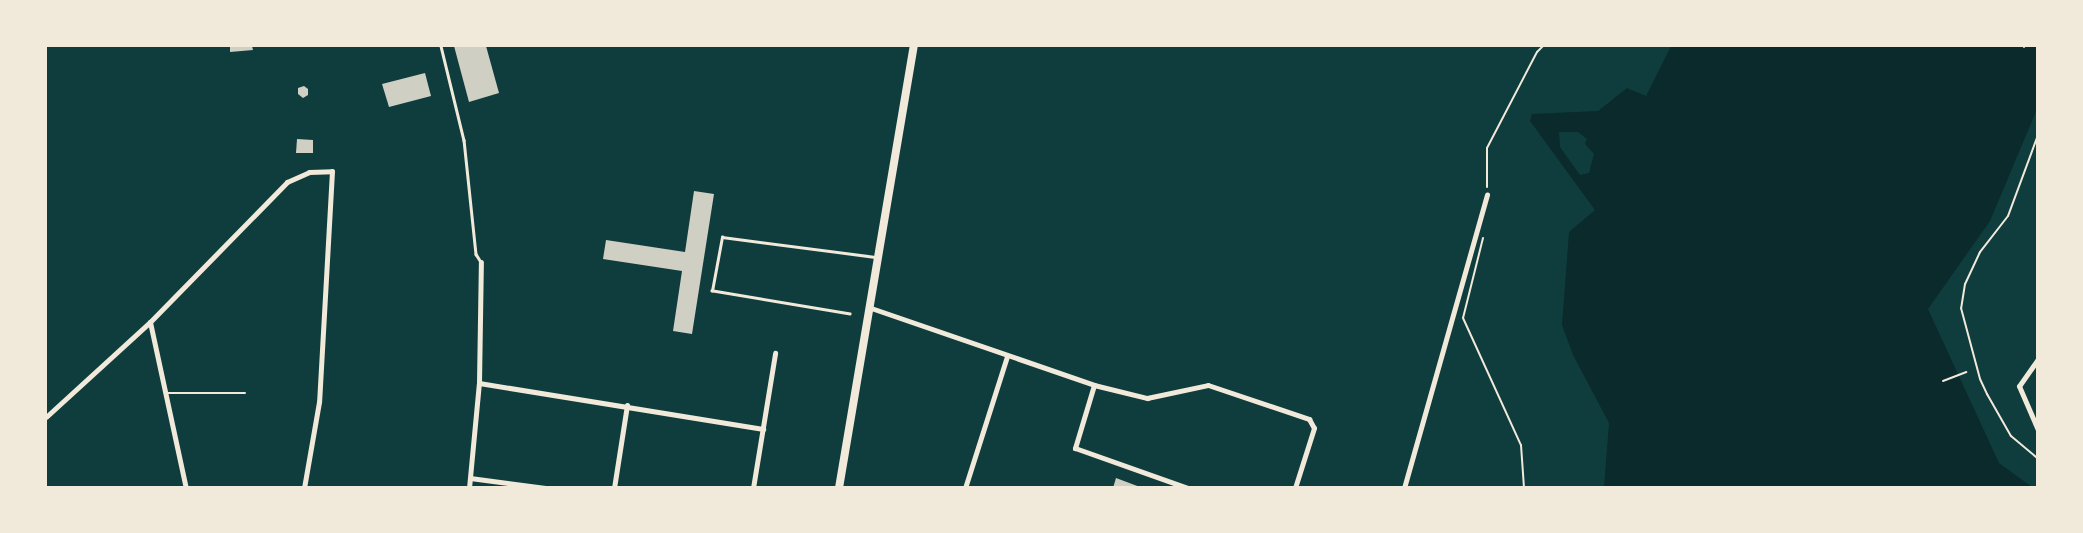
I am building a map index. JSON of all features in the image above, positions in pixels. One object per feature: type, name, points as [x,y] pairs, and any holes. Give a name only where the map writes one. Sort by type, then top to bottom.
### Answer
[{"type":"main road","points":[[839,488],[914,46]]},
{"type":"street","points":[[46,417],[150,323],[287,182],[309,172],[332,172],[319,402],[304,488]]},
{"type":"street","points":[[1404,488],[1487,194]]},
{"type":"street","points":[[469,488],[478,383],[481,262]]},
{"type":"street","points":[[871,308],[1094,384],[1147,398],[1208,385],[1309,419],[1314,428],[1295,488]]},
{"type":"street","points":[[150,323],[186,488]]},
{"type":"street","points":[[753,488],[775,353]]},
{"type":"street","points":[[965,488],[1007,355]]},
{"type":"street","points":[[2038,359],[2019,386],[2038,429]]},
{"type":"street","points":[[478,383],[763,429]]},
{"type":"street","points":[[1094,384],[1076,448],[1188,488]]},
{"type":"street","points":[[614,488],[627,405]]},
{"type":"street","points":[[470,478],[545,488]]},
{"type":"lane","points":[[441,46],[467,159],[474,237],[481,262]]},
{"type":"lane","points":[[850,314],[712,291],[722,237],[880,258]]},
{"type":"lane","points":[[165,393],[245,393]]},
{"type":"path","points":[[1487,194],[1487,148],[1537,52],[1543,46]]},
{"type":"path","points":[[2038,135],[2008,216],[1980,253],[1965,284],[1961,309],[1980,379],[1987,394],[2011,436],[2038,458]]},
{"type":"path","points":[[1485,228],[1463,318],[1521,445],[1524,488]]},
{"type":"path","points":[[1943,382],[1966,372]]},
{"type":"water","points":[[1671,46],[2037,46],[2037,109],[1990,221],[1928,309],[1999,463],[2032,487],[1604,487],[1609,423],[1573,355],[1562,325],[1569,232],[1595,210],[1530,121],[1532,114],[1598,111],[1627,88],[1646,96]],"holes":[[[1559,132],[1578,132],[1587,139],[1585,144],[1594,154],[1589,173],[1580,175],[1560,147]]]},
{"type":"building","points":[[230,46],[252,46],[253,50],[230,52]]},
{"type":"building","points":[[454,46],[486,46],[499,93],[469,102]]},
{"type":"building","points":[[425,73],[431,96],[389,107],[382,84]]},
{"type":"building","points":[[304,86],[308,89],[308,95],[303,98],[298,94],[298,88]]},
{"type":"building","points":[[297,139],[313,140],[313,153],[296,153]]},
{"type":"building","points":[[694,191],[714,194],[692,334],[673,331],[682,271],[603,259],[606,240],[685,252]]},
{"type":"building","points":[[1116,478],[1140,487],[1140,488],[1113,488]]}]
